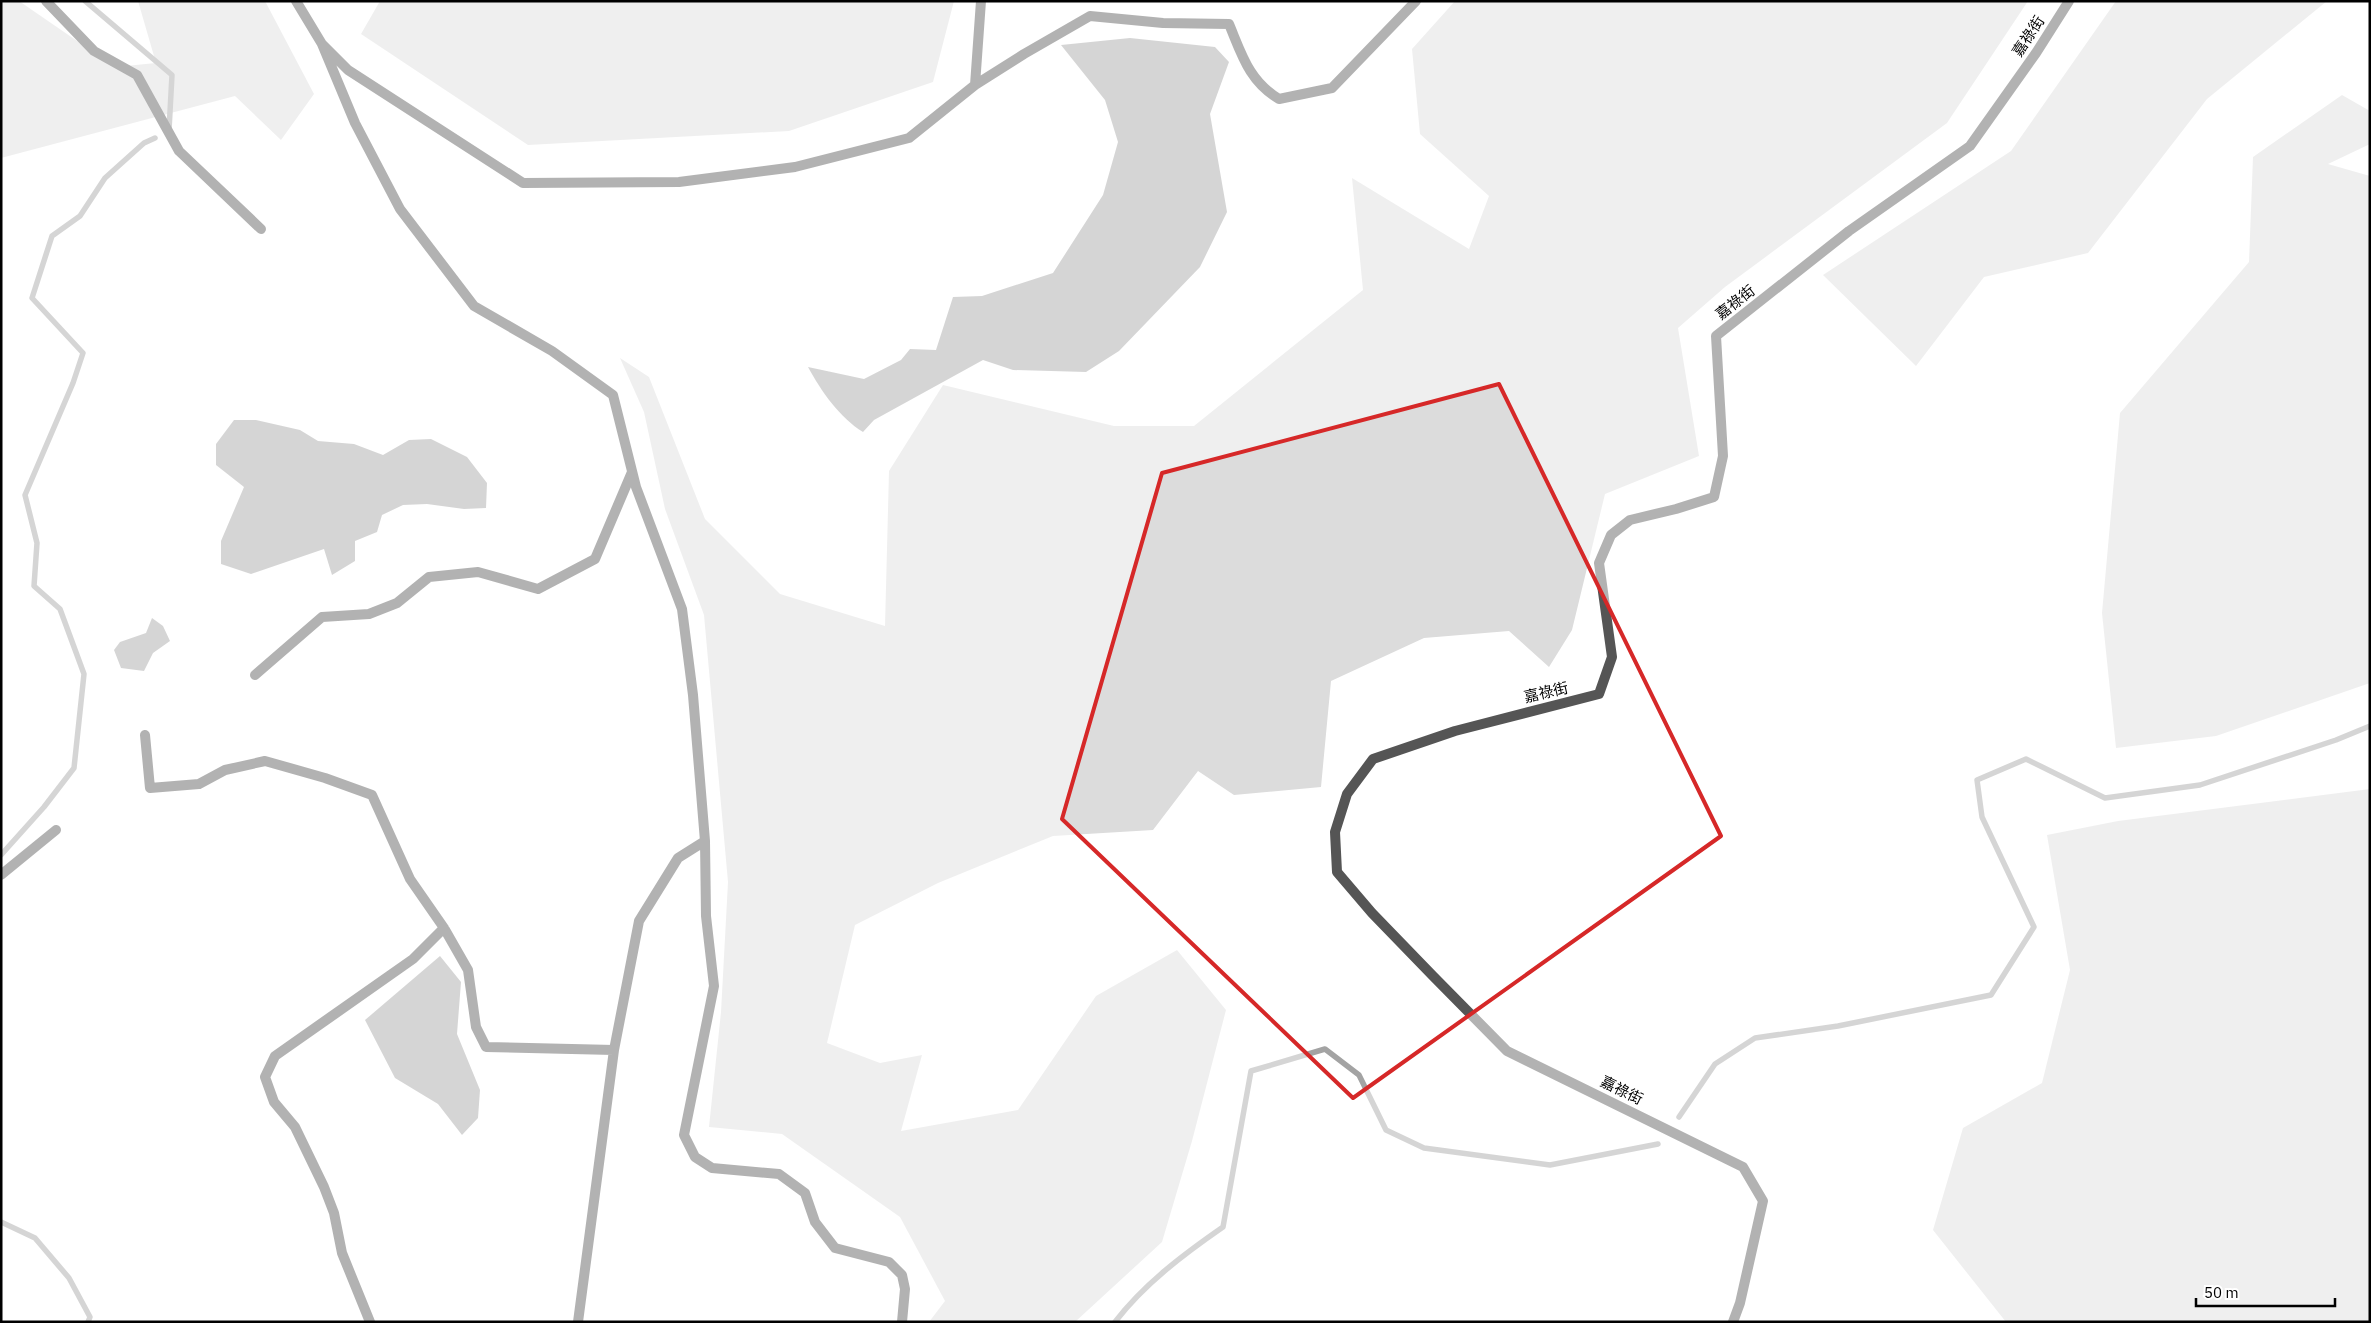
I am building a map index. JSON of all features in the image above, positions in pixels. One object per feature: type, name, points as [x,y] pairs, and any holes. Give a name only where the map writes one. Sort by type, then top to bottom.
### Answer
[{"type":"street","points":[[46,1],[94,51],[137,75],[179,150],[260,229]]},
{"type":"street","points":[[296,1],[322,44],[355,123],[400,209],[474,306],[552,351],[613,395],[636,487],[682,609],[693,696],[705,841],[706,916],[714,986],[684,1135],[695,1156],[712,1168],[780,1174],[806,1193],[815,1222],[835,1248],[889,1262],[902,1275],[905,1290],[902,1322]]},
{"type":"street","points":[[975,86],[982,1]]},
{"type":"street","points":[[322,44],[348,70],[523,183],[679,182],[795,167],[909,138],[975,86],[1024,54],[1090,16],[1163,23],[1229,24],[1247,68],[1264,90],[1279,99],[1332,88],[1416,1]]},
{"type":"street","name":"嘉祿街","points":[[1733,1322],[1740,1303],[1762,1201],[1744,1167],[1508,1050],[1433,976],[1337,872],[1335,832],[1346,794],[1373,759],[1455,731],[1599,694],[1612,658],[1599,563],[1611,535],[1630,520],[1676,509],[1714,496],[1723,456],[1716,336],[1849,231],[1970,146],[2036,53],[2069,1]]},
{"type":"street","points":[[255,675],[322,617],[369,614],[397,604],[429,577],[478,572],[538,589],[595,559],[632,472]]},
{"type":"street","points":[[145,735],[150,788],[199,784],[225,770],[266,761],[325,778],[372,795],[410,879],[444,928],[468,970],[476,1027],[486,1047],[614,1050]]},
{"type":"street","points":[[1,875],[56,830]]},
{"type":"street","points":[[578,1322],[614,1050],[640,921],[678,858],[705,841]]},
{"type":"street","points":[[370,1322],[342,1253],[334,1213],[324,1187],[295,1127],[274,1102],[265,1077],[275,1056],[413,959],[444,928]]},
{"type":"highlighted area","points":[[1499,384],[1721,836],[1353,1098],[1062,819],[1162,473]]},
{"type":"shaded area","points":[[1,1],[19,1],[115,67],[156,63],[138,1],[265,1],[314,94],[281,140],[235,96],[1,158]]},
{"type":"shaded area","points":[[380,1],[954,1],[933,82],[789,131],[528,145],[361,34]]},
{"type":"shaded area","points":[[1455,1],[2028,1],[1947,123],[1725,287],[1678,328],[1699,456],[1605,494],[1572,630],[1549,667],[1509,631],[1424,638],[1331,681],[1321,787],[1234,795],[1198,771],[1153,830],[1053,836],[938,883],[855,925],[827,1043],[880,1063],[922,1055],[901,1131],[1018,1110],[1096,996],[1177,950],[1226,1010],[1192,1141],[1162,1242],[1075,1322],[929,1322],[945,1301],[900,1217],[782,1134],[709,1127],[721,1012],[728,882],[704,615],[665,509],[644,412],[620,358],[649,377],[705,519],[780,594],[885,626],[889,471],[943,385],[1114,426],[1194,426],[1363,290],[1352,178],[1469,249],[1489,196],[1420,134],[1412,49]]},
{"type":"shaded area","points":[[2116,1],[2327,1],[2207,99],[2088,253],[1984,277],[1916,366],[1823,275],[2011,151]]},
{"type":"shaded area","points":[[1130,38],[1215,47],[1229,62],[1210,114],[1227,212],[1200,267],[1119,351],[1086,372],[1013,370],[983,360],[874,420],[863,432],[839,412],[808,367],[864,379],[901,360],[910,349],[936,350],[953,297],[982,296],[1053,273],[1103,195],[1118,142],[1105,100],[1061,45]]},
{"type":"shaded area","points":[[2342,95],[2370,111],[2370,144],[2328,164],[2370,176],[2370,683],[2216,736],[2116,748],[2102,613],[2120,413],[2249,262],[2253,157]]},
{"type":"shaded area","points":[[234,420],[256,420],[300,430],[318,441],[354,444],[383,455],[409,440],[431,439],[467,457],[487,483],[486,508],[464,509],[427,504],[403,505],[382,515],[377,532],[355,541],[355,561],[332,575],[324,549],[251,574],[221,564],[221,541],[244,487],[216,465],[216,444]]},
{"type":"shaded area","points":[[152,618],[163,626],[170,641],[153,653],[144,671],[121,668],[114,650],[120,642],[146,633]]},
{"type":"shaded area","points":[[2370,789],[2370,1322],[2006,1322],[1933,1230],[1963,1128],[2042,1083],[2070,970],[2047,835],[2118,821]]},
{"type":"shaded area","points":[[440,956],[461,982],[457,1034],[480,1090],[478,1118],[462,1135],[438,1104],[395,1078],[365,1020]]},
{"type":"waterway","points":[[85,1],[172,75],[169,130]]},
{"type":"waterway","points":[[1,855],[44,807],[74,768],[84,674],[60,609],[34,586],[37,543],[25,495],[73,383],[83,353],[32,298],[52,236],[80,216],[105,178],[144,143],[155,138]]},
{"type":"waterway","points":[[1679,1117],[1715,1064],[1755,1038],[1838,1026],[1991,995],[2034,927],[1982,817],[1977,780],[2026,759],[2105,798],[2200,785],[2336,740],[2370,726]]},
{"type":"waterway","points":[[1115,1322],[1126,1308],[1165,1270],[1223,1227],[1251,1071],[1325,1049],[1359,1075],[1386,1130],[1424,1148],[1550,1165],[1658,1144]]},
{"type":"waterway","points":[[1,1222],[35,1238],[69,1278],[90,1317],[88,1322]]}]
